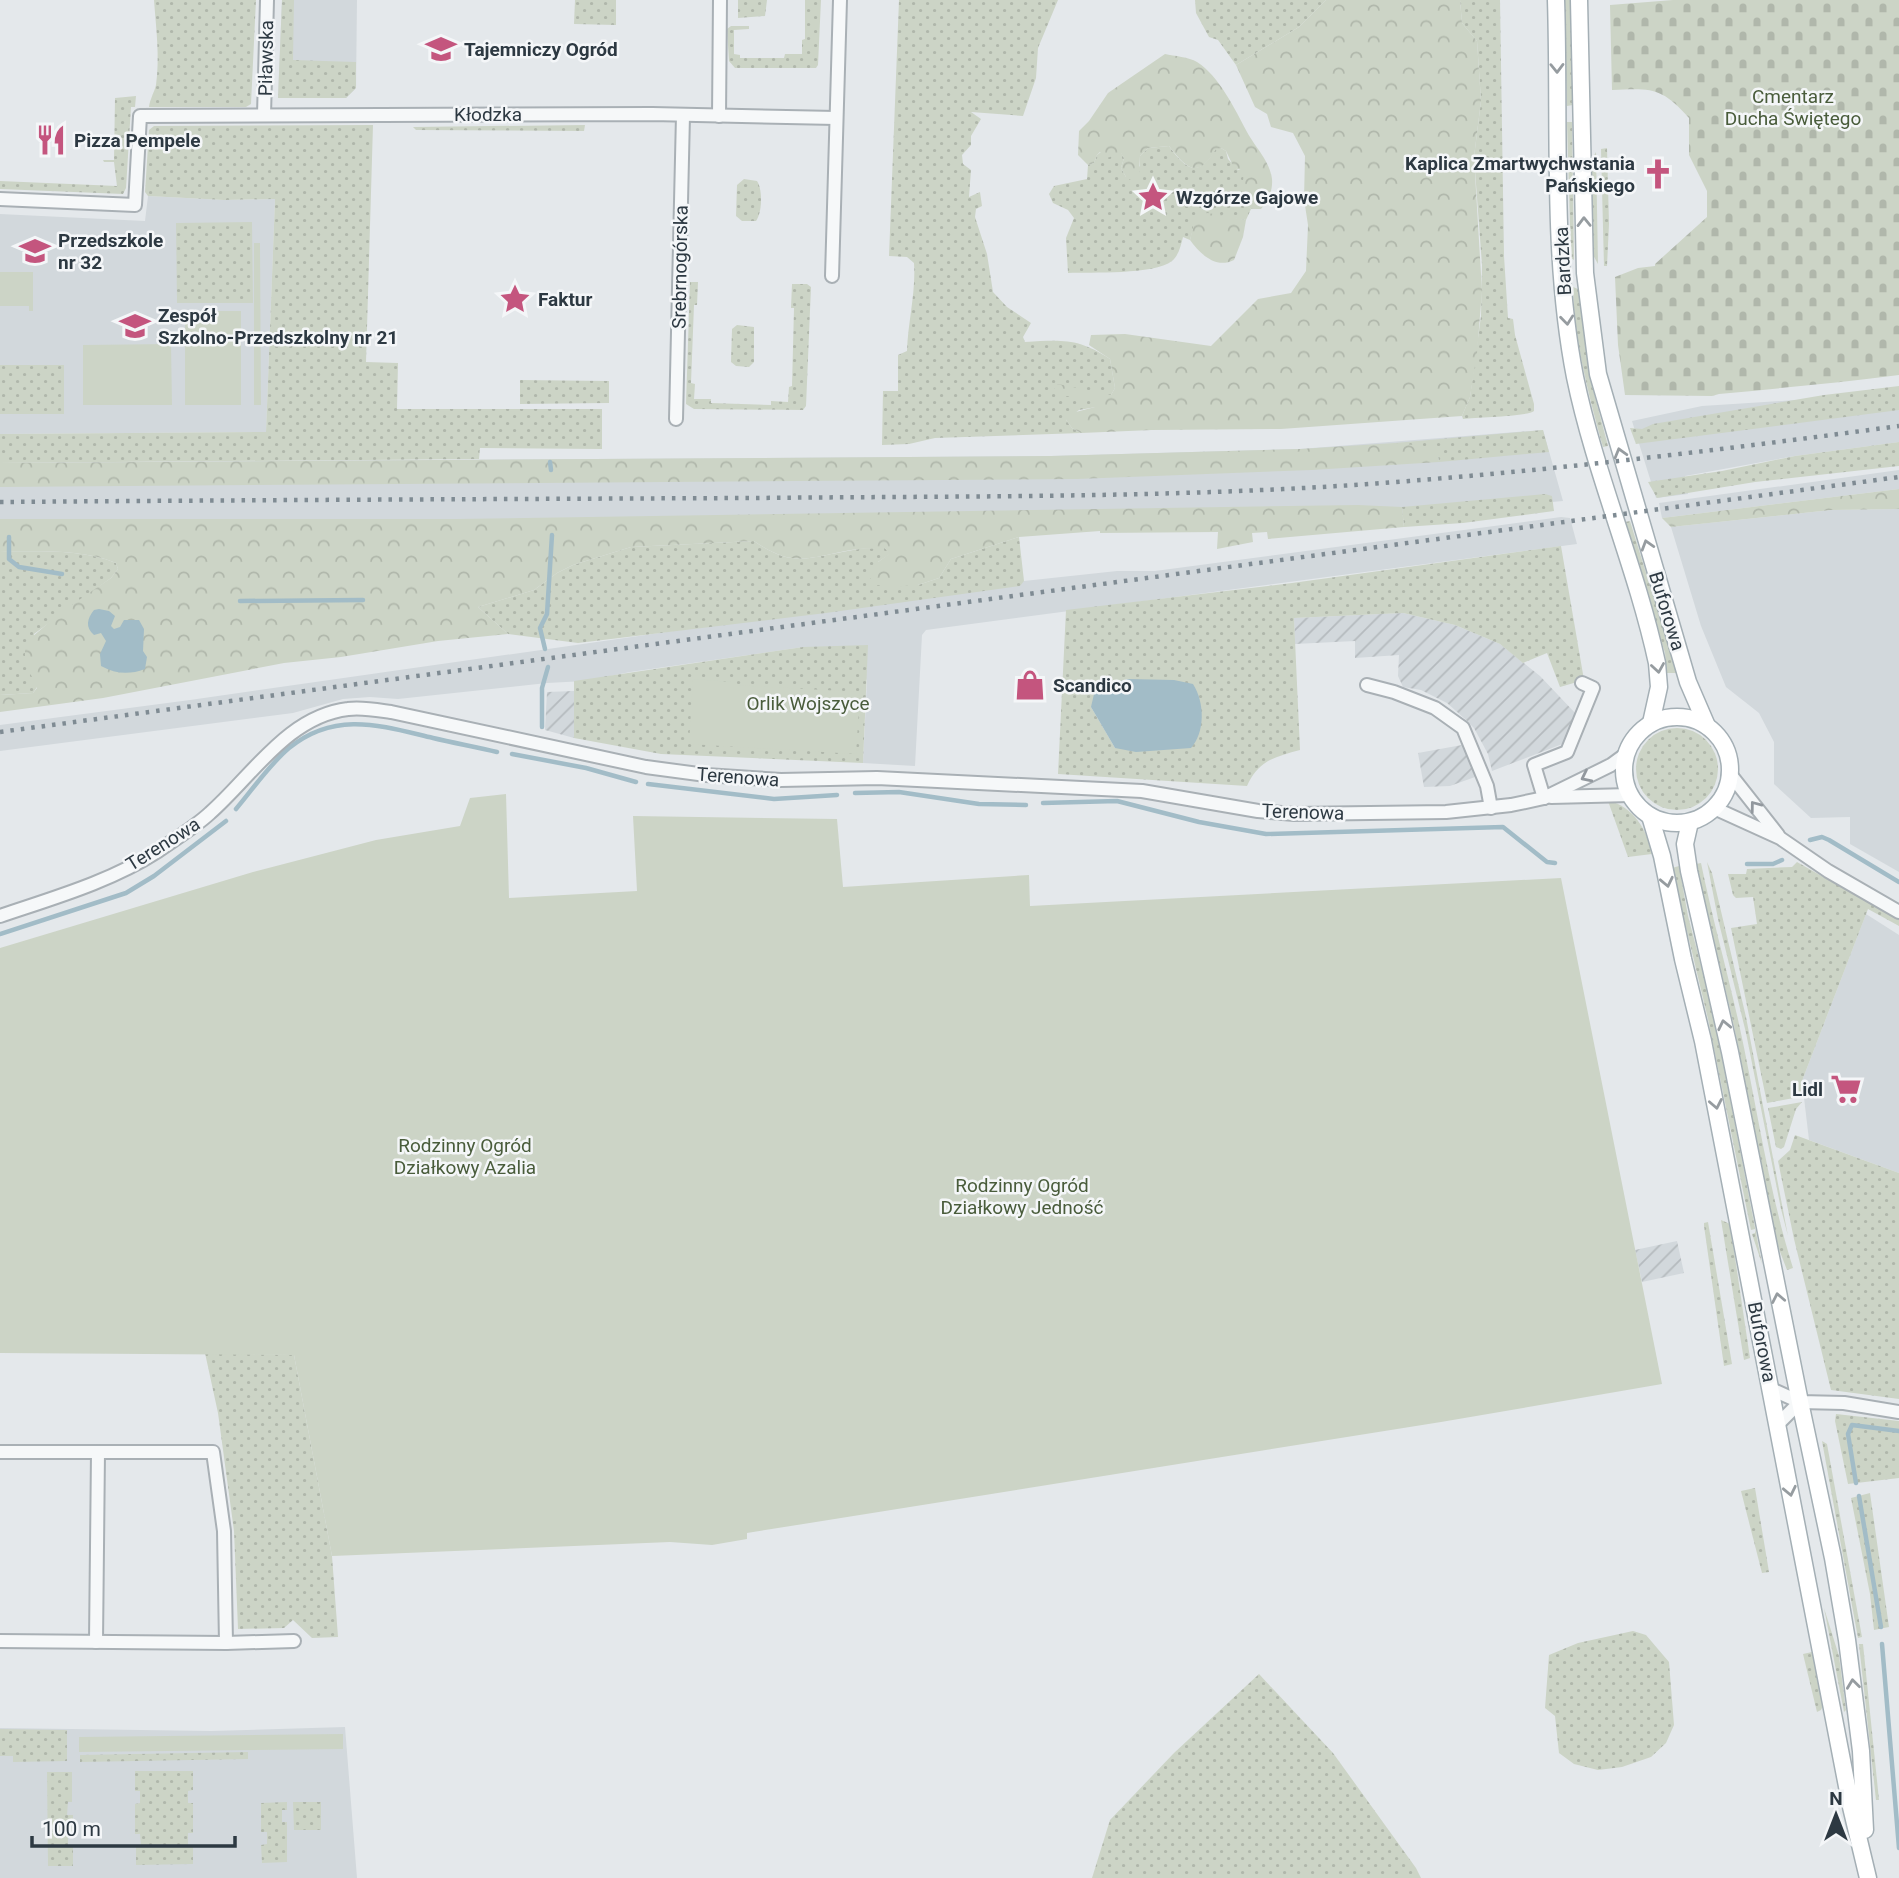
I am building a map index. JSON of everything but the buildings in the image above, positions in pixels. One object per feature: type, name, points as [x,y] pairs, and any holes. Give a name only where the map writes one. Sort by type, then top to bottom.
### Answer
[{"type":"main road","name":"Bardzka","points":[[1556,0],[1560,226],[1569,336],[1585,416],[1614,515]]},
{"type":"main road","name":"Bardzka","points":[[1579,0],[1584,252],[1588,306],[1598,374],[1632,495]]},
{"type":"main road","name":"Buforowa","points":[[1632,495],[1688,682],[1707,726]]},
{"type":"main road","name":"Buforowa","points":[[1614,515],[1657,663],[1659,690],[1651,723]]},
{"type":"main road","points":[[1668,717],[1685,717],[1707,726],[1724,745],[1730,762],[1727,788],[1708,814],[1690,821],[1676,823],[1650,816],[1630,795],[1624,779],[1626,754],[1632,740],[1651,723],[1668,717]]},
{"type":"main road","name":"Buforowa","points":[[1650,816],[1662,856],[1703,1041],[1851,1807],[1867,1874]]},
{"type":"main road","name":"Buforowa","points":[[1690,821],[1685,844],[1689,871],[1730,1052],[1847,1640],[1861,1751],[1867,1874]]},
{"type":"street","name":"Piławska","points":[[264,115],[267,0]]},
{"type":"street","points":[[719,116],[720,0]]},
{"type":"street","points":[[832,276],[839,0]]},
{"type":"street","name":"Kłodzka","points":[[0,199],[135,205],[141,116],[683,115],[836,118]]},
{"type":"street","name":"Srebrnogórska","points":[[677,419],[683,115]]},
{"type":"street","points":[[1544,798],[1534,765],[1567,752],[1593,688],[1582,683]]},
{"type":"street","points":[[1367,685],[1442,711],[1463,728],[1484,777],[1491,808]]},
{"type":"street","name":"Terenowa","points":[[0,916],[97,883],[156,852],[208,815],[287,737],[304,724],[327,713],[349,709],[391,712],[646,767],[706,775],[781,780],[877,778],[1129,790],[1258,811],[1294,814],[1446,812],[1491,808],[1544,798],[1630,795]]},
{"type":"street","name":"Terenowa","points":[[1544,798],[1611,765],[1626,754]]},
{"type":"street","points":[[1730,774],[1780,838]]},
{"type":"street","points":[[1714,808],[1780,838],[1828,872],[1899,912]]},
{"type":"street","points":[[1771,1389],[1800,1402],[1844,1403],[1899,1412]]},
{"type":"street","points":[[1778,1424],[1800,1402]]},
{"type":"street","points":[[0,1452],[213,1452],[223,1531],[226,1643]]},
{"type":"street","points":[[96,1642],[97,1452]]},
{"type":"street","points":[[0,1641],[293,1641]]},
{"type":"shaded area","points":[[282,0],[357,0],[356,88],[346,98],[278,98]]},
{"type":"shaded area","name":"Zespół Szkolno-Przedszkolny nr 21","points":[[148,196],[224,200],[275,199],[266,432],[0,434],[0,214],[145,221]]},
{"type":"shaded area","points":[[1899,389],[1899,442],[1795,456],[1685,476],[1688,494],[1656,498],[1632,421],[1702,406],[1843,397]]},
{"type":"shaded area","points":[[1543,430],[1563,501],[1218,532],[1218,516],[0,549],[0,463],[1051,456],[1300,449]]},
{"type":"shaded area","points":[[1899,470],[1899,489],[1662,518],[1659,503]]},
{"type":"shaded area","points":[[1899,509],[1899,872],[1850,844],[1850,817],[1811,818],[1774,784],[1774,742],[1759,713],[1726,687],[1701,626],[1671,527],[1831,510]]},
{"type":"shaded area","points":[[1561,517],[1570,518],[1577,544],[926,630],[922,635],[915,766],[863,763],[867,680],[803,647],[585,681],[398,699],[343,699],[293,713],[0,751],[0,725],[1024,581],[1117,571],[1155,571]]},
{"type":"shaded area","points":[[1403,613],[1455,625],[1500,644],[1540,676],[1577,715],[1565,743],[1492,771],[1488,754],[1474,728],[1465,719],[1447,703],[1421,690],[1403,687],[1398,676],[1399,655],[1355,658],[1355,641],[1295,644],[1294,618]]},
{"type":"shaded area","points":[[574,691],[574,738],[545,730],[547,692]]},
{"type":"shaded area","points":[[1462,745],[1475,777],[1450,786],[1424,787],[1418,753]]},
{"type":"shaded area","points":[[1866,914],[1899,935],[1899,1173],[1809,1140],[1802,1081]]},
{"type":"shaded area","points":[[1677,1241],[1684,1273],[1642,1282],[1635,1250]]},
{"type":"shaded area","points":[[345,1727],[357,1878],[0,1878],[0,1728],[211,1731]]},
{"type":"green space","points":[[154,0],[256,0],[251,104],[246,107],[149,107],[156,85],[158,64]]},
{"type":"green space","points":[[282,0],[294,0],[293,60],[356,62],[356,88],[346,98],[278,98]]},
{"type":"green space","points":[[575,0],[616,0],[616,25],[574,24]]},
{"type":"green space","points":[[738,0],[767,0],[765,16],[738,18]]},
{"type":"green space","points":[[805,0],[821,0],[816,68],[735,68],[729,61],[727,29],[731,26],[749,26],[749,29],[734,30],[734,54],[740,55],[740,58],[784,58],[785,54],[802,54],[802,40],[805,39]]},
{"type":"green space","points":[[899,0],[1058,0],[1038,48],[1036,78],[1023,116],[971,112],[981,119],[971,136],[971,145],[962,155],[963,164],[971,170],[969,197],[980,192],[982,206],[976,209],[975,217],[987,254],[993,292],[1007,307],[1031,323],[1023,337],[1025,342],[1070,342],[1089,347],[1110,359],[1115,388],[1111,395],[1081,396],[1095,398],[1096,407],[1079,410],[1066,420],[1072,428],[1081,433],[935,438],[909,444],[882,445],[883,391],[898,391],[898,355],[907,351],[914,274],[914,263],[907,257],[889,256]]},
{"type":"green space","points":[[1195,0],[1326,0],[1299,27],[1236,65],[1218,40],[1209,37],[1196,13]]},
{"type":"green space","points":[[1326,0],[1460,0],[1462,23],[1477,41],[1481,101],[1474,157],[1482,291],[1470,397],[1462,416],[1281,429],[1081,433],[1072,428],[1066,420],[1068,414],[1095,407],[1095,399],[1066,396],[1054,389],[1058,384],[1111,395],[1115,388],[1110,359],[1089,345],[1091,335],[1125,334],[1211,346],[1258,299],[1291,293],[1306,271],[1308,225],[1304,199],[1305,156],[1293,133],[1271,127],[1267,114],[1255,107],[1236,65],[1299,27]]},
{"type":"green space","points":[[1460,0],[1500,0],[1504,256],[1508,318],[1513,319],[1534,404],[1534,411],[1529,413],[1463,419],[1470,397],[1481,316],[1482,265],[1474,157],[1481,101],[1477,41],[1462,23]]},
{"type":"green space","points":[[1564,0],[1570,0],[1573,105],[1567,106]]},
{"type":"green space","name":"Cmentarz Ducha Świętego","points":[[1673,0],[1899,0],[1899,375],[1712,396],[1625,395],[1618,345],[1615,277],[1638,268],[1655,266],[1707,217],[1707,191],[1689,155],[1689,118],[1680,108],[1655,92],[1637,89],[1612,90],[1610,5]]},
{"type":"green space","points":[[1165,54],[1197,62],[1226,94],[1271,172],[1271,192],[1261,209],[1251,209],[1241,201],[1244,171],[1234,168],[1226,151],[1221,148],[1216,149],[1204,165],[1192,168],[1181,161],[1169,146],[1148,148],[1140,156],[1139,176],[1134,182],[1126,177],[1121,168],[1124,158],[1121,153],[1107,158],[1100,152],[1094,163],[1088,165],[1078,155],[1079,131],[1108,93]]},
{"type":"green space","points":[[136,96],[135,107],[131,107],[126,188],[123,194],[0,189],[0,181],[117,186],[114,162],[103,160],[114,160],[115,98]]},
{"type":"green space","points":[[1567,122],[1572,122],[1574,260],[1571,258]]},
{"type":"green space","points":[[373,125],[366,362],[398,363],[397,409],[602,409],[602,449],[480,448],[479,459],[0,463],[0,434],[266,432],[275,199],[224,200],[148,196],[145,192],[149,130],[154,126]]},
{"type":"green space","points":[[585,125],[584,131],[416,130],[413,127]]},
{"type":"green space","points":[[1169,146],[1181,161],[1192,168],[1204,164],[1216,148],[1226,151],[1228,159],[1238,170],[1244,170],[1246,176],[1241,201],[1251,209],[1246,220],[1197,214],[1190,240],[1183,237],[1172,261],[1151,269],[1068,273],[1066,238],[1074,218],[1068,210],[1053,203],[1049,194],[1054,186],[1087,179],[1088,165],[1094,163],[1101,152],[1121,152],[1124,158],[1121,168],[1126,177],[1140,166],[1140,156],[1148,148]]},
{"type":"green space","points":[[1607,148],[1609,224],[1607,266],[1604,266],[1601,149]]},
{"type":"green space","points":[[1596,152],[1598,264],[1593,255],[1591,161]]},
{"type":"green space","points":[[744,179],[757,181],[759,185],[761,207],[756,221],[742,221],[736,216],[737,185]]},
{"type":"green space","points":[[1208,213],[1246,220],[1234,260],[1215,262],[1199,251],[1190,240],[1196,214]]},
{"type":"green space","points":[[252,222],[253,303],[177,303],[176,223]]},
{"type":"green space","points":[[254,243],[260,243],[261,405],[254,405]]},
{"type":"green space","points":[[0,272],[33,272],[33,311],[29,311],[29,306],[0,306]]},
{"type":"green space","points":[[690,282],[698,282],[697,305],[694,305],[691,383],[695,384],[694,399],[711,399],[711,403],[771,405],[771,401],[788,402],[789,387],[792,386],[792,284],[807,284],[811,287],[806,406],[803,410],[694,409],[686,404]]},
{"type":"green space","points":[[1573,287],[1578,289],[1590,378],[1608,446],[1603,447],[1583,368]]},
{"type":"green space","points":[[185,311],[241,311],[241,405],[185,405]]},
{"type":"green space","points":[[737,325],[754,327],[754,362],[749,367],[736,366],[731,362],[732,329]]},
{"type":"green space","points":[[171,344],[172,405],[83,405],[83,345]]},
{"type":"green space","points":[[0,365],[64,365],[64,414],[0,414]]},
{"type":"green space","points":[[520,380],[609,381],[609,403],[520,404]]},
{"type":"green space","points":[[1899,386],[1899,410],[1636,444],[1630,428],[1642,429],[1653,424],[1824,395]]},
{"type":"green space","points":[[1543,430],[1549,452],[1439,462],[1438,456],[1395,443]]},
{"type":"green space","points":[[1899,442],[1899,466],[1755,482],[1657,498],[1648,482],[1795,456]]},
{"type":"green space","points":[[1395,443],[1433,447],[1439,462],[1077,479],[0,487],[0,463],[1051,456],[1300,449]]},
{"type":"green space","points":[[1899,489],[1899,509],[1831,510],[1671,527],[1662,518]]},
{"type":"green space","points":[[1545,494],[1552,496],[1554,511],[1463,523],[1404,527],[1402,507]]},
{"type":"green space","points":[[1358,505],[1402,507],[1404,527],[1268,539],[1267,532],[1252,533],[1253,542],[1217,549],[1218,532],[1100,531],[1019,537],[951,559],[939,578],[918,585],[889,587],[877,585],[869,577],[870,568],[889,554],[885,548],[855,549],[801,559],[780,555],[754,541],[631,547],[573,565],[534,590],[478,607],[508,634],[284,663],[103,698],[0,712],[0,695],[33,693],[37,688],[25,662],[25,643],[60,613],[111,578],[118,569],[116,563],[88,555],[0,551],[0,519],[456,519]]},
{"type":"green space","points":[[1630,521],[1677,673],[1667,673],[1665,653],[1625,522]]},
{"type":"green space","points":[[1019,537],[1024,581],[1020,586],[826,613],[578,643],[508,634],[478,607],[534,590],[573,565],[631,547],[754,541],[780,555],[802,559],[857,549],[885,548],[890,554],[878,562],[918,585],[939,578],[951,559]]},
{"type":"green space","points":[[1561,546],[1584,680],[1560,687],[1547,653],[1523,663],[1500,644],[1455,625],[1403,613],[1294,618],[1300,750],[1262,765],[1247,786],[1058,774],[1066,610],[1292,583]],"holes":[[[1091,707],[1191,748],[1115,748]]]},
{"type":"green space","points":[[0,551],[88,555],[116,563],[118,569],[111,578],[34,634],[37,687],[33,693],[0,695]]},
{"type":"green space","name":"Orlik Wojszyce","points":[[868,645],[863,763],[661,754],[574,738],[574,681],[803,647]]},
{"type":"green space","points":[[693,679],[732,682],[733,685],[860,692],[856,754],[689,744]]},
{"type":"green space","points":[[1677,728],[1693,731],[1706,740],[1715,753],[1718,769],[1715,785],[1706,798],[1693,807],[1677,810],[1661,807],[1648,798],[1639,785],[1636,769],[1639,753],[1648,740],[1661,731]]},
{"type":"green space","points":[[506,794],[509,898],[637,891],[633,816],[837,819],[843,887],[1029,875],[1030,906],[1561,878],[1662,1384],[747,1533],[747,1539],[712,1545],[670,1542],[332,1556],[294,1355],[0,1353],[0,948],[253,872],[376,840],[460,826],[470,798]]},
{"type":"green space","points":[[1608,801],[1625,808],[1638,821],[1652,854],[1628,857]]},
{"type":"green space","points":[[1707,862],[1712,873],[1746,1017],[1788,1236],[1746,1033]]},
{"type":"green space","points":[[1797,862],[1899,920],[1899,926],[1868,909],[1802,1081],[1804,1096],[1767,1103],[1731,928],[1757,924],[1753,897],[1736,898],[1728,874],[1746,874],[1747,869],[1792,867]]},
{"type":"green space","points":[[1701,863],[1739,1024],[1763,1147],[1793,1268],[1787,1270],[1777,1244],[1734,1026],[1696,864]]},
{"type":"green space","points":[[1679,866],[1688,916],[1714,1015],[1762,1264],[1752,1234],[1755,1229],[1751,1230],[1708,1019],[1672,868]]},
{"type":"green space","points":[[1802,1102],[1796,1109],[1784,1147],[1776,1147],[1768,1108]]},
{"type":"green space","points":[[1795,1135],[1899,1173],[1899,1399],[1831,1390],[1778,1161],[1790,1150]]},
{"type":"green space","points":[[1721,1220],[1730,1224],[1750,1358],[1744,1360]]},
{"type":"green space","points":[[1708,1222],[1732,1364],[1724,1366],[1704,1226],[1704,1223]]},
{"type":"green space","points":[[205,1353],[294,1355],[332,1556],[338,1637],[312,1638],[293,1620],[284,1628],[238,1629],[234,1531],[218,1413]]},
{"type":"green space","points":[[1836,1414],[1899,1421],[1899,1478],[1848,1484],[1835,1421]]},
{"type":"green space","points":[[1822,1441],[1827,1444],[1862,1637],[1858,1638]]},
{"type":"green space","points":[[1755,1488],[1769,1572],[1762,1573],[1741,1491]]},
{"type":"green space","points":[[1870,1493],[1889,1627],[1874,1630],[1870,1594],[1851,1498]]},
{"type":"green space","points":[[1824,1608],[1839,1656],[1846,1710],[1844,1712]]},
{"type":"green space","points":[[1633,1631],[1646,1635],[1669,1662],[1674,1725],[1666,1743],[1651,1757],[1622,1767],[1598,1770],[1574,1764],[1559,1753],[1555,1716],[1545,1708],[1549,1655],[1578,1643]]},
{"type":"green space","points":[[1859,1644],[1863,1644],[1879,1800],[1876,1800]]},
{"type":"green space","points":[[1812,1652],[1824,1704],[1817,1712],[1803,1654]]},
{"type":"green space","points":[[1259,1674],[1333,1753],[1421,1878],[1092,1878],[1110,1820],[1174,1753]]},
{"type":"green space","points":[[0,1729],[67,1730],[67,1761],[13,1762],[13,1756],[0,1756]]},
{"type":"green space","points":[[343,1734],[343,1749],[79,1752],[79,1737]]},
{"type":"green space","points":[[248,1752],[248,1759],[80,1762],[80,1755]]},
{"type":"green space","points":[[135,1771],[193,1771],[193,1790],[188,1791],[188,1803],[193,1803],[193,1833],[188,1833],[188,1845],[193,1846],[193,1864],[136,1865],[136,1846],[141,1846],[140,1834],[135,1834],[135,1804],[140,1803],[140,1791],[135,1791]]},
{"type":"green space","points":[[47,1772],[72,1772],[72,1802],[68,1802],[67,1815],[73,1815],[73,1834],[68,1834],[68,1847],[73,1847],[73,1866],[48,1866]]},
{"type":"green space","points":[[287,1802],[287,1810],[282,1810],[282,1822],[287,1822],[287,1862],[262,1863],[261,1845],[267,1844],[267,1832],[261,1832],[261,1803]]},
{"type":"green space","points":[[293,1802],[321,1802],[321,1830],[294,1830]]},
{"type":"water","points":[[94,610],[109,611],[115,616],[111,626],[114,629],[120,627],[124,620],[139,620],[144,629],[143,651],[147,657],[145,669],[123,673],[101,666],[100,654],[106,641],[101,633],[94,635],[88,623]]},
{"type":"water","points":[[1128,679],[1174,680],[1193,684],[1200,700],[1202,717],[1199,734],[1191,748],[1136,752],[1115,748],[1091,707],[1094,694],[1106,685]]},
{"type":"waterway","points":[[550,462],[551,470]]},
{"type":"waterway","points":[[545,649],[540,628],[547,614],[552,535]]},
{"type":"waterway","points":[[9,537],[9,559],[19,567],[62,574]]},
{"type":"waterway","points":[[240,601],[363,600]]},
{"type":"waterway","points":[[542,727],[542,688],[548,667]]},
{"type":"waterway","points":[[236,809],[289,748],[307,736],[342,725],[360,724],[396,729],[497,752]]},
{"type":"waterway","points":[[512,754],[586,768],[636,782]]},
{"type":"waterway","points":[[648,784],[774,799],[837,795]]},
{"type":"waterway","points":[[855,793],[899,792],[979,804],[1026,805]]},
{"type":"waterway","points":[[1043,803],[1117,801],[1199,822],[1266,834],[1503,827],[1547,862],[1555,863]]},
{"type":"waterway","points":[[0,934],[126,893],[154,876],[226,821]]},
{"type":"waterway","points":[[1810,840],[1822,837],[1829,840],[1899,882]]},
{"type":"waterway","points":[[1747,864],[1773,864],[1782,860]]},
{"type":"waterway","points":[[1856,1483],[1848,1434],[1852,1425],[1899,1431]]},
{"type":"waterway","points":[[1859,1496],[1881,1627]]},
{"type":"waterway","points":[[1882,1644],[1899,1848]]},
{"type":"railway","points":[[0,502],[1119,495],[1265,490],[1549,468],[1899,426]]},
{"type":"railway","points":[[0,732],[1899,477]]},
{"type":"place","name":"Tajemniczy Ogród","points":[[441,49]]},
{"type":"place","name":"Pizza Pempele","points":[[51,140]]},
{"type":"place","name":"Kaplica Zmartwychwstania Pańskiego","points":[[1658,174]]},
{"type":"place","name":"Wzgórze Gajowe","points":[[1153,197]]},
{"type":"place","name":"Przedszkole nr 32","points":[[35,251]]},
{"type":"place","name":"Faktur","points":[[515,299]]},
{"type":"place","name":"Zespół Szkolno-Przedszkolny nr 21","points":[[135,326]]},
{"type":"place","name":"Scandico","points":[[1030,685]]},
{"type":"place","name":"Lidl","points":[[1846,1089]]},
{"type":"park label","name":"Rodzinny Ogród Działkowy Azalia","points":[[465,1156]]},
{"type":"park label","name":"Rodzinny Ogród Działkowy Jedność","points":[[1022,1196]]}]
